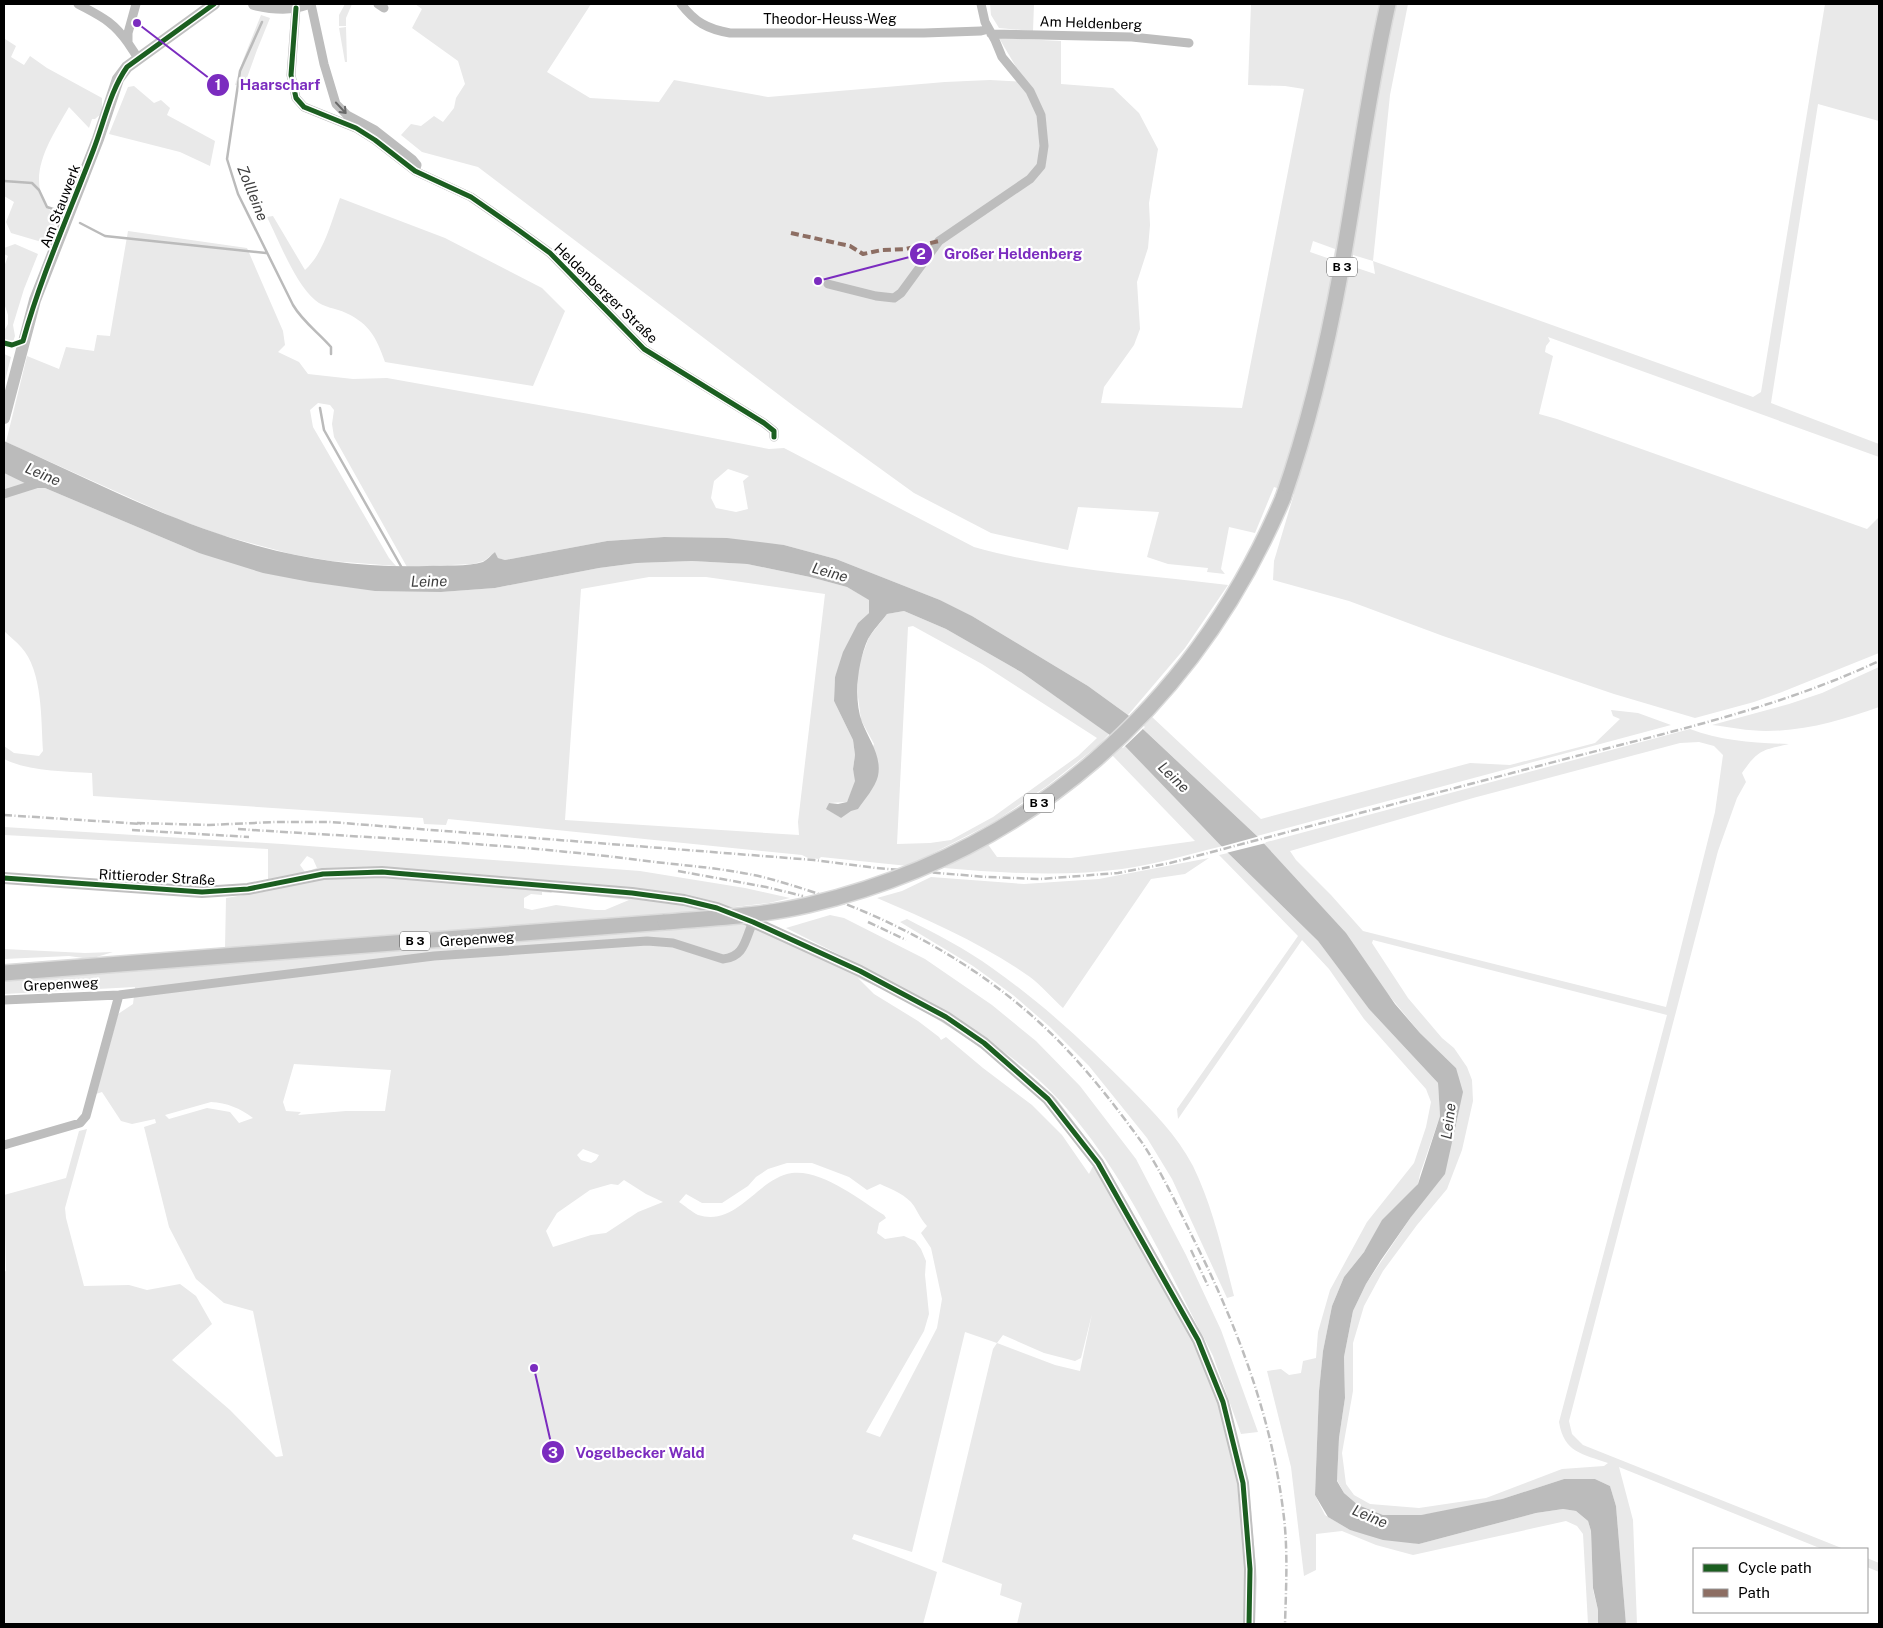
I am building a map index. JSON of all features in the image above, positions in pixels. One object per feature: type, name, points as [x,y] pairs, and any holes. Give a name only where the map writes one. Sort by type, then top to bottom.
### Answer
[{"type":"main road","name":"B 3","points":[[4,973],[665,922],[779,910],[857,891],[903,875],[956,852],[1030,809],[1098,758],[1140,719],[1179,675],[1214,628],[1245,578],[1283,498],[1318,384],[1341,270],[1371,88],[1388,4]]},
{"type":"street","points":[[78,4],[108,21],[119,30],[138,58],[214,4]]},
{"type":"street","points":[[128,43],[128,33],[136,4]]},
{"type":"street","points":[[254,4],[267,7],[301,6]]},
{"type":"street","points":[[312,4],[324,64],[336,104],[347,115],[375,130],[412,159],[417,165],[415,171]]},
{"type":"street","name":"Theodor-Heuss-Weg","points":[[681,4],[696,20],[712,30],[730,33],[924,34],[990,31]]},
{"type":"street","points":[[828,284],[876,296],[894,298],[901,294],[939,241],[1030,179],[1041,166],[1044,146],[1041,115],[1030,91],[1002,57],[985,22],[981,4]]},
{"type":"street","name":"Heldenberger Straße","points":[[301,6],[291,75],[296,98],[304,107],[356,128],[415,171],[471,197],[517,229],[550,253],[644,349],[764,423],[774,431],[774,437]]},
{"type":"street","name":"Am Heldenberg","points":[[990,31],[1132,37],[1190,43]]},
{"type":"street","name":"Am Stauwerk","points":[[4,418],[35,300],[98,139],[118,79],[127,66],[138,58]]},
{"type":"street","name":"Rittieroder Straße","points":[[4,878],[202,892],[248,889],[307,876],[340,872],[382,872],[632,893],[702,904],[753,922],[860,971],[946,1017],[984,1043],[1048,1099],[1098,1163],[1198,1340],[1223,1402],[1243,1482],[1250,1569],[1249,1624]]},
{"type":"street","name":"Grepenweg","points":[[4,1000],[119,995],[434,956],[647,941],[673,943],[723,959],[731,958],[741,951],[753,922]]},
{"type":"street","points":[[4,1145],[80,1123],[86,1116],[119,995]]},
{"type":"shaded area","points":[[345,4],[352,4],[346,18],[346,26],[339,26],[339,15]]},
{"type":"shaded area","points":[[415,4],[591,4],[547,72],[590,98],[659,102],[674,80],[768,97],[945,82],[990,80],[1025,82],[999,38],[1061,41],[1061,84],[1113,88],[1139,113],[1158,149],[1149,203],[1148,248],[1137,282],[1140,329],[1134,345],[1104,387],[1101,403],[1242,408],[1304,89],[1285,86],[1248,85],[1251,4],[1408,4],[1390,95],[1373,261],[1753,397],[1761,392],[1825,4],[1879,4],[1879,121],[1818,104],[1771,403],[1879,444],[1879,457],[1548,337],[1550,341],[1546,346],[1545,352],[1553,356],[1539,414],[1867,529],[1879,517],[1879,653],[1754,702],[1695,718],[1614,694],[1443,636],[1349,601],[1273,580],[1274,561],[1294,494],[1274,487],[1255,533],[1229,527],[1221,569],[1225,574],[1207,572],[1208,568],[1168,564],[1147,557],[1159,512],[1078,507],[1068,550],[991,533],[914,493],[795,407],[478,167],[422,152],[401,135],[411,124],[421,126],[434,116],[443,122],[454,108],[456,98],[465,84],[458,61],[412,28],[422,9]],"holes":[[[1313,241],[1335,249],[1333,260],[1310,252]],[[1353,255],[1373,261],[1375,274],[1351,266]]]},
{"type":"shaded area","points":[[990,4],[1034,4],[1033,31],[999,28],[991,15]]},
{"type":"shaded area","points":[[261,15],[270,18],[244,86],[235,85],[243,60]]},
{"type":"shaded area","points":[[346,27],[347,62],[345,62],[339,28]]},
{"type":"shaded area","points":[[4,31],[5,39],[16,46],[11,57],[24,65],[30,56],[47,68],[102,98],[102,113],[95,119],[92,119],[89,128],[69,107],[46,149],[39,177],[40,192],[46,206],[58,219],[45,243],[11,233],[6,222],[14,202],[4,196]]},
{"type":"shaded area","points":[[134,86],[154,103],[161,100],[170,108],[167,115],[215,141],[210,166],[180,152],[109,134],[128,87]]},
{"type":"shaded area","points":[[340,198],[445,238],[542,288],[565,311],[533,386],[385,362],[379,346],[367,327],[354,317],[322,305],[315,300],[294,273],[267,217],[273,216],[305,270],[312,263],[322,246]]},
{"type":"shaded area","points":[[128,231],[247,248],[283,331],[285,345],[278,352],[299,362],[308,374],[353,379],[387,378],[589,414],[769,449],[784,448],[974,547],[1004,555],[1068,566],[1228,585],[1185,648],[1128,715],[1088,686],[972,616],[940,600],[836,559],[784,545],[664,537],[607,541],[505,560],[498,558],[495,552],[484,561],[473,564],[407,567],[334,437],[332,424],[334,410],[330,405],[318,403],[310,410],[313,427],[389,558],[396,566],[331,561],[291,554],[221,535],[177,519],[6,442],[27,356],[59,369],[66,347],[94,351],[97,335],[110,336]],"holes":[[[728,469],[749,476],[743,481],[748,509],[736,512],[716,508],[711,498],[714,481]]]},
{"type":"shaded area","points":[[15,244],[38,254],[24,289],[13,325],[15,336],[13,342],[4,341],[4,331],[8,324],[8,315],[4,303],[4,267],[8,256],[4,254],[4,248]]},
{"type":"shaded area","points":[[4,354],[11,357],[4,385]]},
{"type":"shaded area","points":[[4,473],[27,483],[29,484],[4,492]]},
{"type":"shaded area","points":[[35,488],[45,488],[199,553],[441,592],[495,588],[599,568],[637,563],[692,561],[747,564],[847,587],[870,600],[869,613],[858,623],[835,677],[834,701],[853,740],[855,755],[853,769],[856,781],[847,802],[829,803],[827,809],[841,818],[874,744],[861,720],[858,697],[858,667],[869,637],[887,614],[904,611],[946,629],[1021,672],[1109,734],[1099,745],[1047,786],[994,822],[908,866],[821,857],[819,859],[808,858],[802,855],[448,819],[446,825],[424,824],[423,818],[93,796],[92,773],[36,769],[4,759],[4,746],[14,753],[39,756],[43,751],[40,696],[33,669],[21,647],[4,631],[4,498]],"holes":[[[649,577],[706,577],[825,594],[798,822],[799,835],[565,820],[581,589]],[[913,626],[982,664],[1097,738],[1078,756],[993,817],[951,840],[897,844],[908,627]]]},
{"type":"shaded area","points":[[1879,667],[1879,707],[1865,712],[1824,724],[1781,731],[1752,730],[1712,725],[1822,693]]},
{"type":"shaded area","points":[[1611,710],[1638,713],[1671,725],[1257,836],[1141,727],[1151,716],[1261,819],[1470,763],[1510,765],[1595,743],[1620,719],[1613,716]]},
{"type":"shaded area","points":[[1690,729],[1726,739],[1789,744],[1761,752],[1742,773],[1746,782],[1737,798],[1718,851],[1569,1421],[1572,1434],[1583,1445],[1841,1548],[1820,1548],[1619,1467],[1633,1520],[1637,1624],[1626,1624],[1616,1506],[1610,1486],[1595,1479],[1564,1479],[1502,1499],[1421,1515],[1383,1515],[1358,1505],[1344,1493],[1337,1480],[1339,1438],[1345,1398],[1344,1357],[1353,1311],[1366,1284],[1411,1217],[1456,1068],[1420,1033],[1263,843]],"holes":[[[1699,742],[1714,746],[1723,755],[1715,812],[1666,1007],[1363,931],[1296,860],[1290,851],[1473,798],[1680,743]],[[1373,940],[1667,1015],[1559,1422],[1565,1440],[1570,1446],[1576,1451],[1608,1463],[1604,1466],[1562,1469],[1486,1498],[1419,1508],[1370,1504],[1354,1495],[1346,1484],[1342,1453],[1353,1391],[1353,1343],[1364,1306],[1383,1271],[1447,1189],[1462,1150],[1473,1101],[1472,1080],[1467,1067],[1454,1048],[1442,1038],[1408,998],[1372,943]]]},
{"type":"shaded area","points":[[1124,744],[1223,846],[1173,859],[1122,869],[1078,873],[1033,873],[944,868],[987,843],[997,857],[1071,858],[1195,841],[1112,755]]},
{"type":"shaded area","points":[[4,827],[282,844],[640,871],[745,888],[790,898],[769,903],[685,913],[693,928],[766,922],[852,961],[786,928],[830,915],[844,918],[925,959],[992,1005],[1036,1041],[1080,1086],[1136,1159],[1186,1255],[1221,1330],[1258,1432],[1241,1434],[1213,1356],[1202,1334],[1249,1487],[1257,1579],[1255,1624],[1017,1624],[1022,1603],[1000,1595],[1002,1584],[942,1562],[993,1349],[997,1343],[965,1332],[912,1552],[854,1534],[852,1539],[937,1572],[923,1624],[4,1624],[4,1272],[6,1271],[4,1195],[66,1178],[79,1131],[87,1129],[65,1208],[84,1286],[129,1285],[147,1290],[180,1284],[196,1296],[212,1324],[172,1360],[230,1410],[276,1457],[283,1456],[253,1311],[224,1303],[196,1279],[169,1227],[144,1127],[156,1123],[155,1119],[132,1124],[121,1121],[102,1092],[96,1094],[118,1014],[133,1004],[135,987],[4,994],[4,981],[137,970],[137,955],[225,948],[226,898],[268,891],[268,849],[4,835]],"holes":[[[307,856],[313,859],[317,868],[305,872],[300,865]],[[554,891],[629,900],[605,910],[556,905],[532,910],[524,908],[524,898],[531,894],[542,895],[542,892],[551,893]],[[858,978],[908,1002],[957,1032],[981,1048],[1025,1084],[1044,1103],[1093,1166],[1089,1174],[1062,1135],[1032,1105],[946,1037],[941,1040],[918,1021],[874,994]],[[1003,1051],[1033,1074],[1053,1094],[1082,1127],[1102,1154],[1138,1212],[1201,1333],[1104,1162],[1056,1098]],[[294,1064],[391,1070],[385,1111],[346,1111],[298,1115],[301,1112],[286,1111],[283,1102]],[[211,1102],[233,1107],[253,1118],[239,1123],[230,1112],[207,1108],[169,1119],[165,1115]],[[583,1149],[599,1155],[591,1163],[581,1160],[577,1155]],[[787,1163],[812,1163],[849,1177],[867,1190],[880,1184],[898,1193],[911,1202],[927,1226],[921,1233],[931,1248],[942,1299],[937,1328],[880,1437],[866,1432],[924,1331],[929,1314],[925,1275],[926,1261],[921,1249],[915,1241],[904,1236],[885,1239],[877,1233],[879,1223],[886,1218],[884,1215],[840,1187],[816,1176],[804,1173],[792,1173],[768,1183],[736,1208],[725,1214],[712,1217],[698,1215],[679,1202],[686,1194],[702,1203],[722,1203],[748,1186],[756,1177],[768,1169]],[[624,1180],[663,1202],[638,1212],[606,1233],[591,1235],[553,1247],[546,1231],[557,1213],[590,1190],[611,1184],[618,1185]],[[1092,1314],[1080,1371],[1055,1365],[997,1343],[1003,1335],[1044,1353],[1075,1361],[1081,1358]]]},
{"type":"shaded area","points":[[1228,853],[1318,941],[1369,1009],[1438,1083],[1440,1116],[1418,1184],[1344,1277],[1332,1306],[1323,1351],[1319,1391],[1315,1495],[1325,1515],[1350,1530],[1419,1544],[1536,1513],[1563,1509],[1576,1511],[1588,1521],[1591,1531],[1593,1590],[1598,1610],[1598,1624],[1588,1624],[1583,1534],[1577,1526],[1566,1521],[1413,1555],[1376,1545],[1342,1531],[1316,1534],[1316,1570],[1304,1576],[1291,1467],[1267,1371],[1281,1369],[1289,1375],[1301,1373],[1303,1361],[1316,1358],[1318,1332],[1330,1290],[1367,1222],[1414,1163],[1426,1127],[1431,1102],[1426,1089],[1364,1019],[1329,969],[1302,940],[1178,1119],[1177,1109],[1298,936],[1219,855]]},
{"type":"shaded area","points":[[1209,858],[1185,874],[1151,879],[1063,1008],[1039,984],[994,954],[936,924],[877,898],[902,891],[931,877],[1024,884],[1099,879]]},
{"type":"shaded area","points":[[907,919],[972,954],[1029,995],[1097,1056],[1164,1124],[1186,1154],[1200,1182],[1217,1230],[1234,1296],[1227,1298],[1172,1179],[1147,1138],[1089,1066],[1050,1027],[1013,995],[973,966],[900,922]]},
{"type":"shaded area","points":[[4,949],[85,953],[113,952],[90,959],[69,956],[4,959]]},
{"type":"shaded area","points":[[1868,1558],[1879,1563],[1879,1572],[1868,1567]]},
{"type":"water","name":"Leine","points":[[4,441],[193,525],[258,546],[299,556],[363,565],[477,564],[486,560],[495,552],[498,558],[505,560],[607,541],[664,537],[727,538],[784,545],[836,559],[940,600],[972,616],[1088,686],[1128,715],[1257,836],[1346,933],[1395,1004],[1420,1033],[1456,1068],[1463,1092],[1445,1174],[1411,1217],[1381,1260],[1366,1284],[1353,1311],[1344,1357],[1345,1398],[1339,1438],[1337,1481],[1344,1493],[1358,1505],[1383,1515],[1421,1515],[1502,1499],[1564,1479],[1595,1479],[1610,1486],[1616,1506],[1626,1624],[1598,1624],[1598,1610],[1593,1588],[1591,1531],[1588,1521],[1576,1511],[1563,1509],[1536,1513],[1419,1544],[1383,1540],[1350,1530],[1328,1517],[1315,1495],[1319,1391],[1323,1351],[1332,1306],[1344,1277],[1364,1252],[1382,1220],[1418,1184],[1440,1116],[1438,1083],[1369,1009],[1318,941],[1228,853],[1124,745],[1021,672],[946,629],[904,611],[887,614],[868,639],[859,669],[857,691],[862,722],[877,755],[878,776],[872,789],[858,809],[851,811],[841,818],[826,809],[829,803],[847,802],[855,781],[853,769],[855,755],[853,740],[834,701],[835,677],[843,652],[858,623],[869,613],[869,600],[847,587],[747,564],[692,561],[637,563],[599,568],[495,588],[441,592],[375,591],[310,582],[263,573],[199,553],[45,488],[35,488],[4,473]]},
{"type":"pier","points":[[1131,715],[1145,727],[1123,748],[1109,737]]},
{"type":"pier","points":[[1260,836],[1266,843],[1226,853],[1220,847]]},
{"type":"waterway","name":"Zollleine","points":[[262,22],[240,71],[227,159],[238,194],[293,305],[306,322],[331,347],[331,354]]},
{"type":"waterway","points":[[4,181],[32,183],[39,190],[47,207],[59,211]]},
{"type":"waterway","points":[[80,223],[105,236],[266,253]]},
{"type":"waterway","points":[[320,408],[324,430],[402,568]]},
{"type":"waterway","name":"Leine","points":[[4,494],[42,482]]},
{"type":"railway","points":[[137,823],[209,825],[330,822],[814,860],[876,868],[987,877],[1040,879],[1118,873],[1170,863],[1727,717],[1804,692],[1879,661]]},
{"type":"railway","points":[[4,815],[143,824]]},
{"type":"railway","points":[[238,829],[539,849],[708,868],[758,876],[810,891],[881,919],[949,955],[1011,998],[1040,1023],[1082,1066],[1143,1144],[1176,1202],[1224,1305],[1251,1374],[1262,1409],[1279,1481],[1286,1544],[1285,1624]]},
{"type":"railway","points":[[132,830],[249,837]]},
{"type":"railway","points":[[678,871],[766,887],[803,896]]},
{"type":"railway","points":[[868,922],[906,940]]},
{"type":"railway","points":[[1191,1250],[1208,1286]]},
{"type":"marked path","points":[[791,233],[850,246],[863,254],[882,250],[906,249],[939,241]]},
{"type":"cycle path","points":[[4,343],[12,345],[23,341],[47,269],[121,76],[127,67],[214,4]]},
{"type":"cycle path","points":[[296,8],[291,75],[296,98],[304,107],[356,128],[415,171],[471,197],[517,229],[550,253],[644,349],[764,423],[774,431],[774,437]]},
{"type":"cycle path","points":[[4,878],[202,892],[248,889],[323,874],[382,872],[632,893],[684,900],[717,908],[753,922],[860,971],[946,1017],[984,1043],[1048,1099],[1098,1163],[1198,1340],[1223,1402],[1243,1483],[1250,1569],[1249,1624]]},
{"type":"place","name":"Haarscharf","points":[[137,23]]},
{"type":"place","name":"Großer Heldenberg","points":[[818,281]]},
{"type":"place","name":"Vogelbecker Wald","points":[[534,1368]]}]
